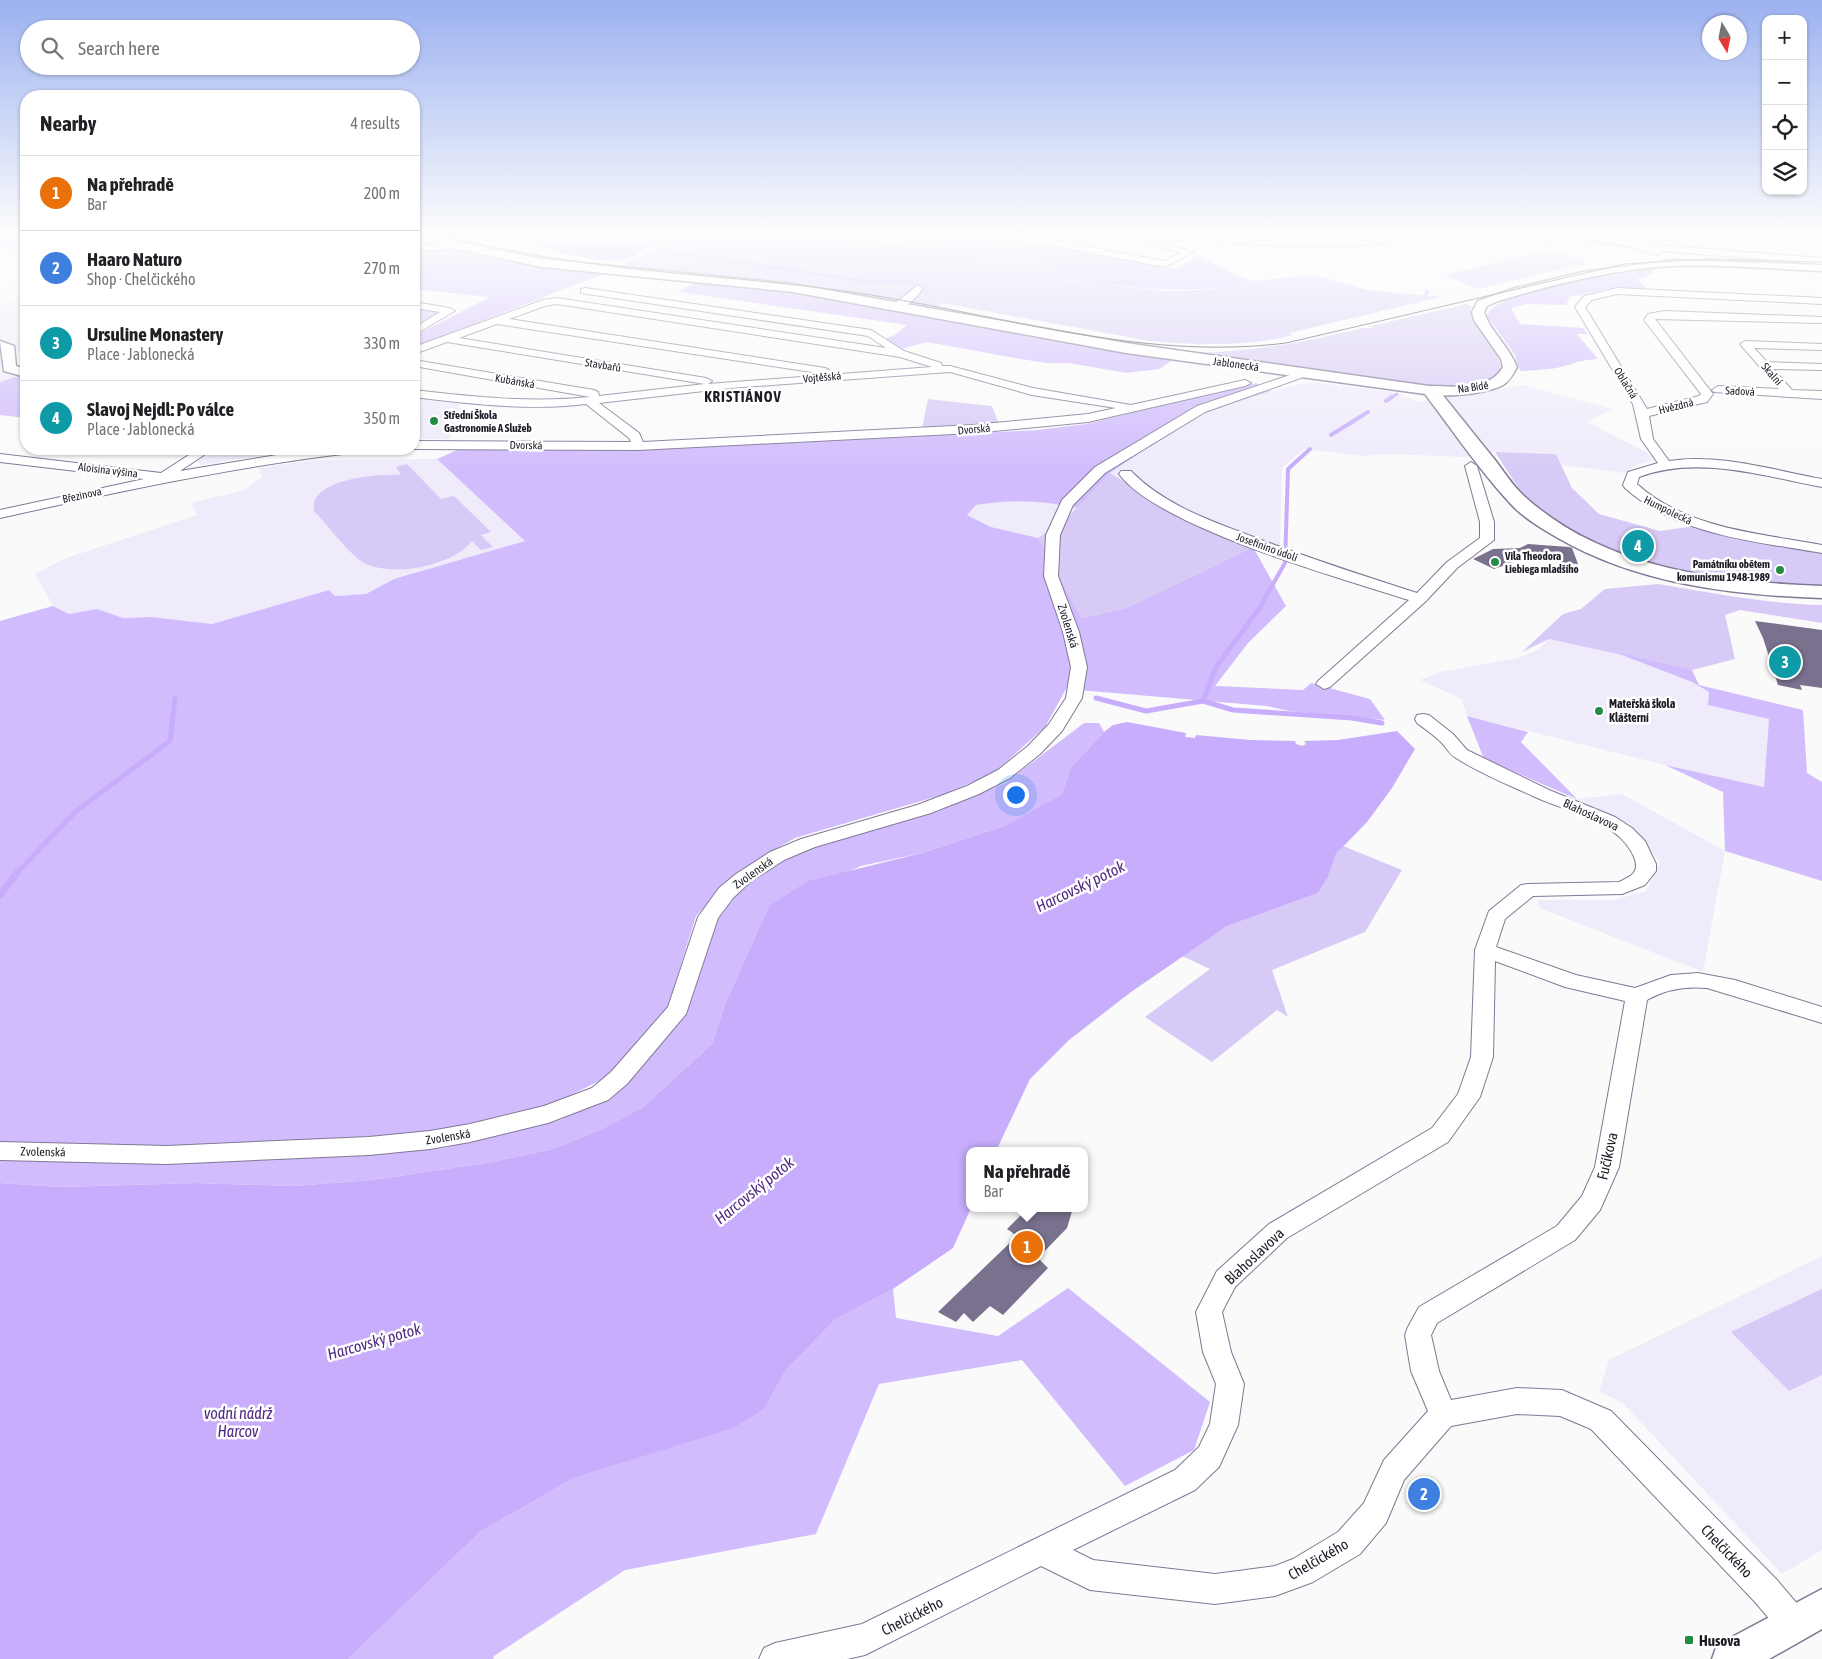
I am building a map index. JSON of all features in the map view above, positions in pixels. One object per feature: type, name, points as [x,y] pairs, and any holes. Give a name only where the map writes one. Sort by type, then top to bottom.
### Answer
[{"type":"main road","name":"Jablonecká","points":[[936,313],[1067,339],[1305,374],[1430,390]]},
{"type":"main road","points":[[1430,390],[1516,499],[1530,511],[1563,533],[1609,554],[1667,573],[1751,588],[1822,592]]},
{"type":"street","points":[[420,328],[446,313]]},
{"type":"street","points":[[420,348],[514,313]]},
{"type":"street","points":[[638,313],[902,354],[950,369]]},
{"type":"street","points":[[738,313],[871,333],[902,354]]},
{"type":"street","name":"Na Bídě","points":[[1430,390],[1485,387],[1503,379],[1508,372],[1508,358],[1478,313]]},
{"type":"street","name":"Oblačná","points":[[1584,313],[1643,414]]},
{"type":"street","name":"Hvězdná","points":[[1643,414],[1703,399],[1707,394],[1649,320],[1652,316],[1665,314],[1822,320]]},
{"type":"street","points":[[498,320],[800,366],[846,375]]},
{"type":"street","name":"Stavbařů","points":[[447,339],[730,385]]},
{"type":"street","name":"Skalní","points":[[1789,394],[1745,344],[1822,347]]},
{"type":"street","points":[[0,345],[9,349],[9,368],[20,372]]},
{"type":"street","name":"Kubánská","points":[[420,364],[617,398]]},
{"type":"street","points":[[1764,365],[1822,367]]},
{"type":"street","name":"Vojtěšská","points":[[420,395],[529,404],[589,401],[730,385],[846,375],[950,369],[1032,390],[1138,408]]},
{"type":"street","name":"Dvorská","points":[[420,445],[638,446],[973,429],[1088,418],[1265,378],[1305,374]]},
{"type":"street","name":"Zvolenská","points":[[0,1151],[167,1155],[369,1146],[430,1140],[517,1123],[548,1114],[600,1094],[619,1078],[670,1021],[678,1009],[708,917],[726,893],[743,878],[777,856],[808,843],[924,809],[973,790],[1004,774],[1034,750],[1056,727],[1074,698],[1079,667],[1071,632],[1051,576],[1053,535],[1066,504],[1100,470],[1201,409],[1305,374]]},
{"type":"street","name":"Sadová","points":[[1718,390],[1822,395]]},
{"type":"street","points":[[589,401],[635,436],[638,446]]},
{"type":"street","points":[[1643,414],[1647,439],[1664,463]]},
{"type":"street","points":[[164,477],[185,460],[195,455]]},
{"type":"street","points":[[164,477],[253,460],[298,455]]},
{"type":"street","name":"Aloisina výšina","points":[[0,458],[164,477]]},
{"type":"street","name":"Humpolecká","points":[[1822,483],[1693,463],[1664,463],[1646,468],[1633,475],[1630,486],[1642,499],[1661,510],[1697,524],[1822,549]]},
{"type":"street","name":"Josefinino údolí","points":[[1109,464],[1140,480]]},
{"type":"street","points":[[1324,684],[1420,599],[1452,565],[1487,540],[1487,522],[1471,466]]},
{"type":"street","name":"Josefinino údolí","points":[[1126,474],[1150,496],[1282,554],[1420,599]]},
{"type":"street","name":"Březinova","points":[[0,514],[164,477]]},
{"type":"street","name":"Blahoslavova","points":[[1041,1550],[1186,1480],[1209,1457],[1224,1425],[1230,1384],[1217,1352],[1209,1312],[1226,1279],[1278,1231],[1440,1135],[1468,1097],[1482,1057],[1485,950],[1496,916],[1528,890],[1622,888],[1638,881],[1646,871],[1646,864],[1638,845],[1625,832],[1608,821],[1543,794],[1461,754],[1447,738],[1423,719]]},
{"type":"street","points":[[1485,950],[1572,982],[1637,996],[1649,989],[1664,984],[1706,981],[1822,1015]]},
{"type":"street","name":"Fučíkova","points":[[1443,1414],[1425,1371],[1418,1335],[1428,1315],[1566,1233],[1584,1215],[1599,1191],[1607,1168],[1637,996]]},
{"type":"street","name":"Chelčického","points":[[775,1659],[865,1640],[1041,1550],[1090,1575],[1215,1589],[1275,1581],[1302,1571],[1349,1543],[1375,1513],[1394,1470],[1443,1414],[1517,1401],[1562,1403],[1601,1420],[1766,1592],[1808,1616]]},
{"type":"street","points":[[1731,1659],[1808,1616]]},
{"type":"shaded area","points":[[0,313],[20,313],[20,351],[10,353],[0,345]]},
{"type":"shaded area","points":[[420,313],[440,313],[420,325]]},
{"type":"shaded area","points":[[458,313],[501,313],[420,345],[420,333]]},
{"type":"shaded area","points":[[827,313],[916,313],[1081,345],[1172,360],[1160,369],[1126,373],[1069,363],[1047,363],[927,342],[901,349],[885,339],[895,335],[907,325]]},
{"type":"shaded area","points":[[999,313],[1372,313],[1288,334],[1293,335],[1258,342],[1204,344],[1150,341]]},
{"type":"shaded area","points":[[1425,313],[1471,313],[1497,353],[1501,368],[1494,376],[1472,384],[1459,386],[1409,385],[1411,382],[1390,381],[1219,356],[1220,354],[1197,353],[1261,348],[1301,342],[1362,328],[1373,328],[1371,326]]},
{"type":"shaded area","points":[[1489,313],[1514,313],[1520,324],[1583,328],[1588,334],[1577,334],[1598,359],[1550,369],[1520,371],[1515,355],[1487,316]]},
{"type":"shaded area","points":[[10,353],[12,370],[20,372],[20,375],[0,382],[0,359]]},
{"type":"shaded area","points":[[20,375],[20,417],[0,415],[0,382]]},
{"type":"shaded area","points":[[1256,383],[1271,391],[1205,412],[1173,430],[1110,473],[1077,508],[1052,503],[1014,501],[976,505],[967,515],[991,527],[1038,538],[1081,618],[1126,608],[1253,547],[1286,606],[1248,643],[1215,686],[1303,690],[1311,683],[1370,699],[1385,720],[1289,711],[1267,706],[1066,689],[1045,727],[995,772],[945,794],[795,838],[763,856],[733,877],[696,916],[669,1003],[656,1025],[603,1079],[537,1112],[432,1133],[264,1147],[0,1144],[0,621],[53,606],[69,614],[97,609],[123,618],[151,617],[212,624],[329,590],[335,596],[366,594],[394,579],[525,541],[437,459],[466,446],[789,443],[1038,430],[1086,424]]},
{"type":"shaded area","points":[[1319,383],[1393,392],[1420,402],[1524,385],[1612,409],[1587,422],[1648,453],[1654,460],[1637,465],[1625,473],[1561,465],[1556,454],[1495,452],[1463,457],[1392,454],[1361,456],[1304,449],[1282,468],[1280,551],[1128,486],[1110,473],[1173,430],[1205,412],[1271,391],[1299,384]]},
{"type":"shaded area","name":"Střední Škola Gastronomie A Služeb","points":[[420,399],[460,403],[450,439],[420,439]]},
{"type":"shaded area","points":[[928,399],[992,406],[999,424],[922,428]]},
{"type":"shaded area","points":[[1495,452],[1556,454],[1572,488],[1599,514],[1660,531],[1694,526],[1822,552],[1822,587],[1745,582],[1707,577],[1668,569],[1631,558],[1595,543],[1562,524],[1531,501],[1516,484]]},
{"type":"shaded area","points":[[208,455],[265,455],[201,465],[197,461]]},
{"type":"shaded area","points":[[437,459],[526,541],[394,579],[366,594],[335,596],[329,590],[212,624],[151,617],[123,618],[97,609],[69,614],[53,606],[35,574],[66,558],[197,515],[191,503],[245,490],[262,477],[259,468],[314,460]]},
{"type":"shaded area","points":[[407,464],[441,499],[454,496],[491,532],[481,535],[493,547],[481,550],[472,541],[463,550],[450,558],[434,564],[418,568],[384,569],[358,559],[314,511],[315,500],[323,491],[334,485],[363,477],[401,475],[396,467]]},
{"type":"shaded area","points":[[1110,473],[1184,518],[1253,547],[1126,608],[1080,618],[1038,538],[1066,519]]},
{"type":"shaded area","points":[[1001,501],[1049,501],[1077,508],[1066,519],[1038,538],[991,527],[967,515],[976,505]]},
{"type":"shaded area","points":[[1658,584],[1760,600],[1822,605],[1822,623],[1740,610],[1725,615],[1735,659],[1692,670],[1549,639],[1522,652],[1563,614],[1581,609],[1605,589]]},
{"type":"shaded area","name":"Mateřská škola Klášterní","points":[[1549,639],[1614,652],[1692,682],[1709,692],[1709,705],[1769,719],[1764,787],[1665,765],[1467,716],[1462,699],[1420,680],[1441,672],[1518,658],[1538,650]]},
{"type":"shaded area","points":[[1614,652],[1692,670],[1699,685],[1803,710],[1807,773],[1822,782],[1822,881],[1725,851],[1723,792],[1665,765],[1764,787],[1769,719],[1708,705],[1709,692],[1692,682]]},
{"type":"shaded area","points":[[1467,716],[1528,732],[1521,742],[1577,799],[1484,759]]},
{"type":"shaded area","points":[[1084,723],[1099,723],[1104,732],[1071,767],[1062,794],[1004,826],[922,853],[861,866],[769,906],[725,1004],[712,1044],[643,1107],[598,1131],[553,1149],[486,1163],[373,1180],[293,1186],[194,1183],[61,1187],[0,1183],[0,1158],[321,1156],[444,1148],[560,1120],[602,1099],[674,1027],[714,922],[734,898],[757,877],[796,853],[934,813],[1005,783]]},
{"type":"shaded area","points":[[1622,794],[1725,851],[1703,972],[1540,908],[1537,900],[1614,900],[1646,891],[1660,862],[1636,832],[1577,799]]},
{"type":"shaded area","points":[[1343,846],[1402,870],[1365,932],[1272,970],[1288,1017],[1277,1010],[1212,1062],[1145,1017],[1210,969],[1182,956],[1227,926],[1318,893],[1328,877],[1336,854]]},
{"type":"shaded area","points":[[1822,1256],[1822,1550],[1782,1574],[1622,1402],[1599,1392],[1609,1360]]},
{"type":"shaded area","points":[[1068,1288],[1210,1402],[1194,1450],[1125,1486],[1022,1360],[879,1384],[816,1534],[625,1570],[494,1656],[493,1659],[348,1659],[480,1532],[574,1478],[733,1427],[764,1409],[786,1370],[836,1319],[893,1289],[896,1318],[998,1336]]},
{"type":"shaded area","points":[[1822,1289],[1822,1375],[1789,1391],[1731,1332]]},
{"type":"water","name":"vodní nádrž Harcov","points":[[1127,722],[1186,733],[1185,737],[1195,738],[1196,735],[1250,740],[1295,741],[1296,744],[1302,746],[1306,744],[1304,741],[1338,740],[1397,731],[1415,749],[1392,788],[1367,822],[1336,854],[1328,877],[1318,893],[1227,926],[1131,992],[1069,1040],[1030,1079],[998,1147],[966,1147],[966,1212],[969,1212],[953,1248],[893,1289],[836,1319],[786,1370],[764,1409],[733,1428],[574,1478],[480,1532],[348,1659],[0,1659],[0,1183],[61,1187],[194,1183],[293,1186],[373,1180],[486,1163],[553,1149],[598,1131],[643,1107],[712,1044],[725,1004],[769,906],[808,881],[922,853],[1004,826],[1062,794],[1071,767],[1113,725]]},
{"type":"building","name":"Vila Theodora Liebiega mladšího","points":[[1528,544],[1572,548],[1578,564],[1522,559],[1494,569],[1473,559],[1493,549],[1520,548]]},
{"type":"building","points":[[1755,621],[1822,630],[1822,688],[1800,685],[1802,690],[1778,685],[1763,638]]},
{"type":"building","points":[[1024,1212],[1072,1212],[1067,1228],[1038,1258],[1048,1268],[1003,1315],[990,1306],[973,1322],[964,1313],[956,1322],[938,1312],[1017,1236],[1007,1229]]},
{"type":"waterway","name":"Harcovský potok","points":[[1390,398],[1397,394]]},
{"type":"waterway","name":"Harcovský potok","points":[[1386,401],[1392,397]]},
{"type":"waterway","name":"Harcovský potok","points":[[1331,435],[1368,412]]},
{"type":"waterway","name":"Harcovský potok","points":[[1260,607],[1285,563],[1288,469],[1310,449]]},
{"type":"waterway","name":"Harcovský potok","points":[[1203,701],[1216,667],[1261,606]]},
{"type":"waterway","points":[[1096,698],[1146,711],[1203,701]]},
{"type":"waterway","points":[[16,874],[75,812],[170,741],[175,699]]},
{"type":"waterway","name":"Harcovský potok","points":[[1203,701],[1233,710],[1352,718],[1382,723]]},
{"type":"waterway","points":[[0,895],[17,873]]},
{"type":"tram line","points":[[968,313],[1064,332],[1119,340],[1174,346],[1230,347],[1286,343],[1413,313]]},
{"type":"place","name":"Střední Škola Gastronomie A Služeb","points":[[434,421]]},
{"type":"place","name":"Slavoj Nejdl: Po válce","points":[[1638,546]]},
{"type":"place","name":"Vila Theodora Liebiega mladšího","points":[[1495,562]]},
{"type":"place","name":"Památníku obětem komunismu 1948-1989","points":[[1780,570]]},
{"type":"place","name":"Ursuline Monastery","points":[[1785,662]]},
{"type":"place","name":"Mateřská škola Klášterní","points":[[1599,711]]},
{"type":"place","name":"Na přehradě","points":[[1027,1247]]},
{"type":"place","name":"Haaro Naturo","points":[[1424,1494]]},
{"type":"place","name":"Husova","points":[[1689,1640]]},
{"type":"district","name":"KRISTIÁNOV","points":[[743,396]]}]
